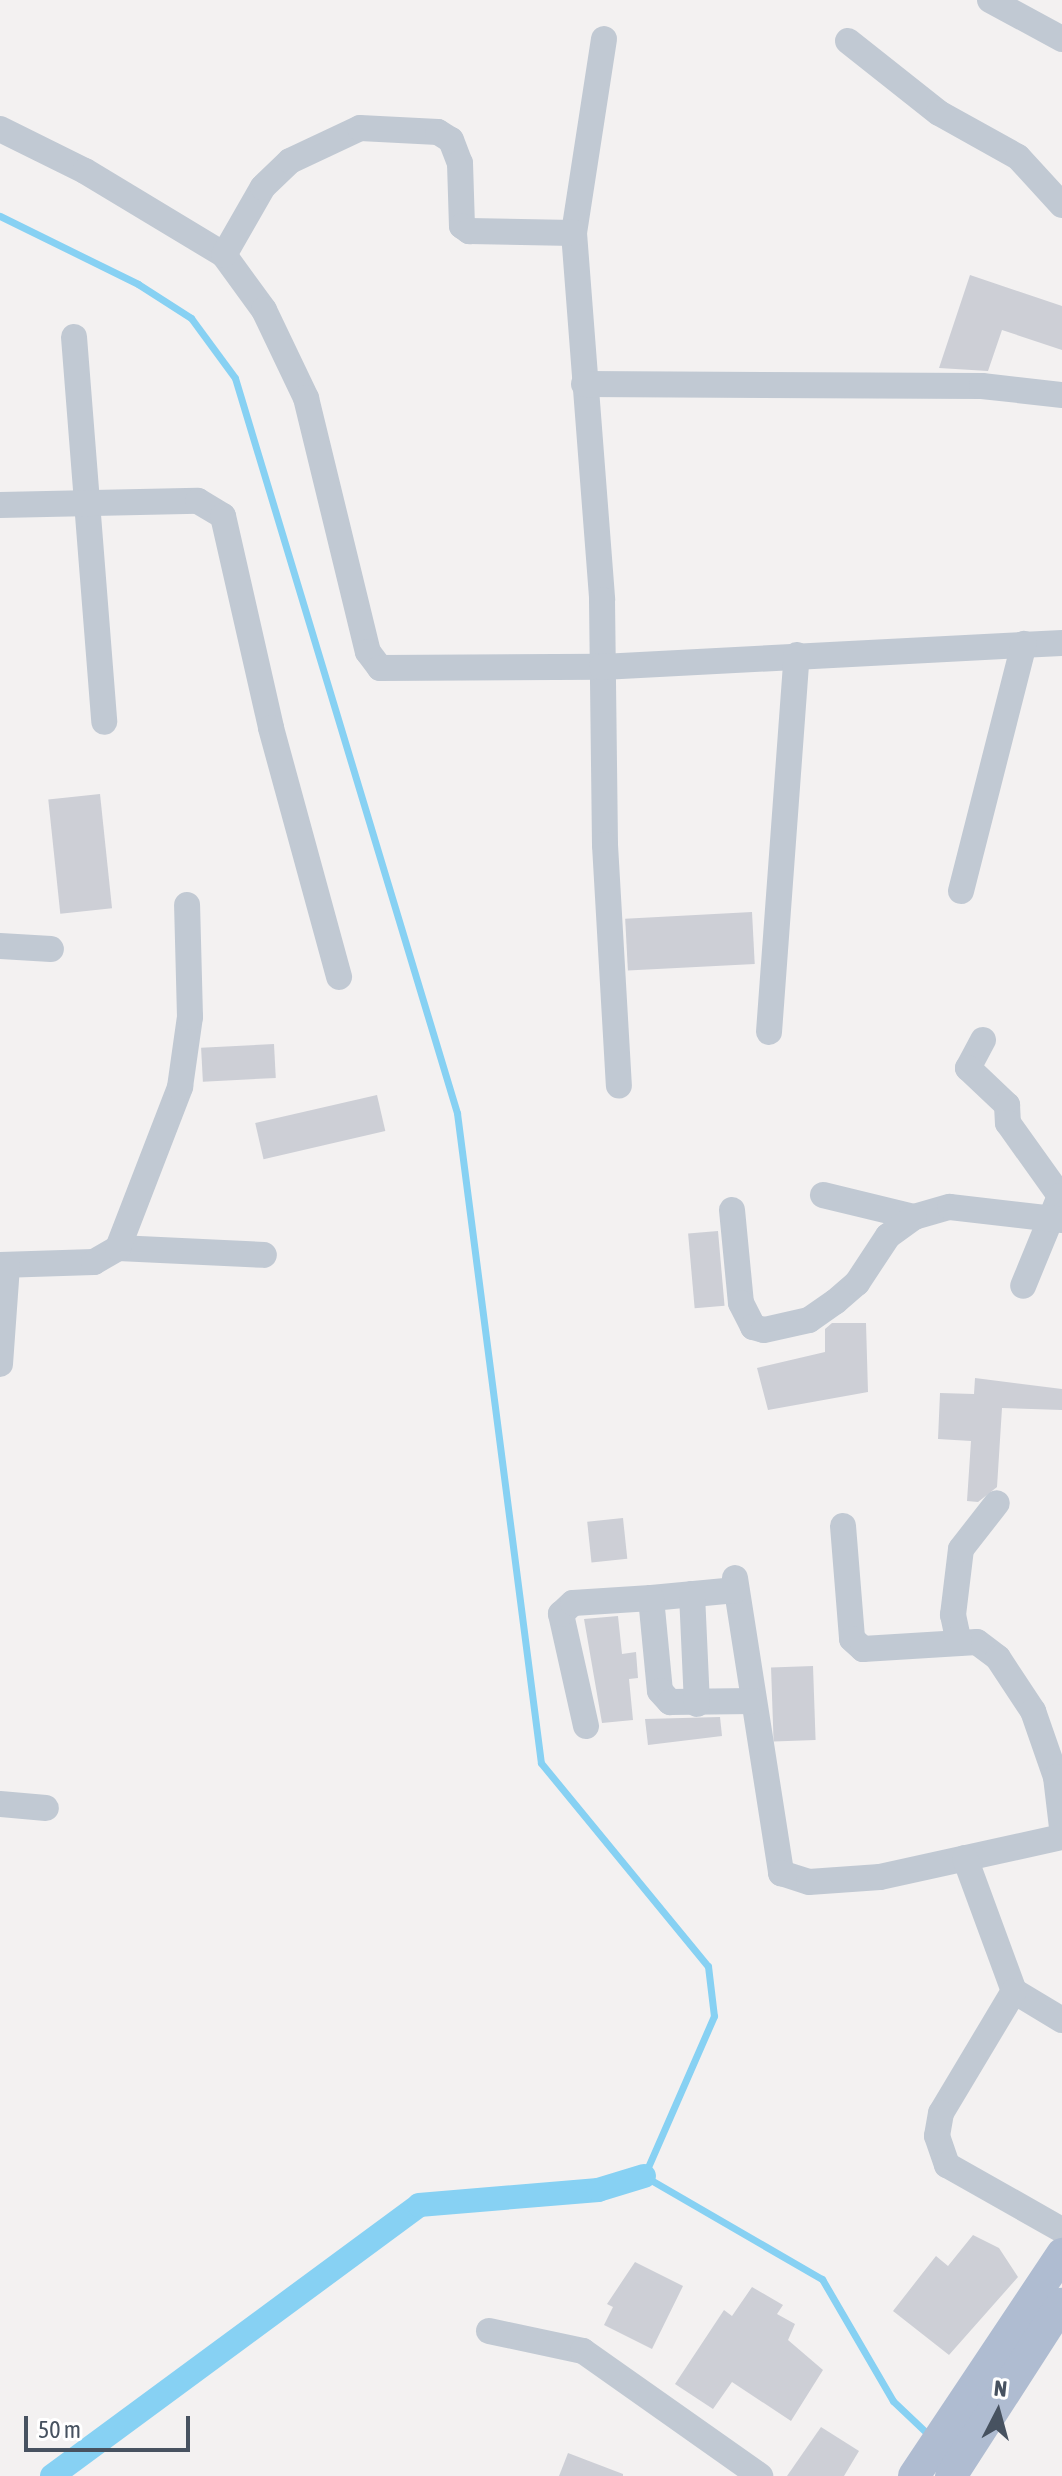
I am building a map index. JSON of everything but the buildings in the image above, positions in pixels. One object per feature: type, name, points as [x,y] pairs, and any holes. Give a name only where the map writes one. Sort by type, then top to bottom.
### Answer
[{"type":"main road","points":[[914,2476],[964,2426],[1011,2354],[1062,2254]]},
{"type":"main road","points":[[1011,2354],[1058,2316]]},
{"type":"main road","points":[[951,2476],[964,2426]]},
{"type":"street","points":[[990,0],[1062,39]]},
{"type":"street","points":[[604,39],[574,233],[602,667],[619,1086]]},
{"type":"street","points":[[848,41],[939,113],[1018,157],[1062,205]]},
{"type":"street","points":[[224,255],[263,187],[290,161],[360,128],[438,132],[451,140],[460,163],[462,226],[469,231],[574,233]]},
{"type":"street","points":[[0,129],[97,178],[224,255],[294,362],[368,652],[380,668],[602,667],[1062,643]]},
{"type":"street","points":[[74,337],[104,722]]},
{"type":"street","points":[[584,384],[982,386],[1062,395]]},
{"type":"street","points":[[0,505],[87,500],[198,501],[223,516],[271,728],[339,977]]},
{"type":"street","points":[[961,891],[1024,644]]},
{"type":"street","points":[[769,1032],[797,655]]},
{"type":"street","points":[[118,1248],[180,1087],[190,1017],[187,905]]},
{"type":"street","points":[[0,946],[51,949]]},
{"type":"street","points":[[983,1040],[968,1068],[1007,1105],[1008,1123],[1059,1194],[1057,1219],[1023,1286]]},
{"type":"street","points":[[823,1195],[914,1217]]},
{"type":"street","points":[[732,1210],[741,1303],[753,1327],[764,1330],[809,1320],[835,1302],[857,1283],[888,1236],[914,1217],[950,1207],[1057,1219]]},
{"type":"street","points":[[0,1364],[3,1265],[94,1262],[118,1248],[264,1255]]},
{"type":"street","points":[[959,1643],[953,1615],[961,1549],[997,1503]]},
{"type":"street","points":[[843,1526],[852,1639],[863,1649],[977,1642],[998,1658],[1033,1711],[1056,1777],[1062,1827]]},
{"type":"street","points":[[586,1726],[561,1614],[573,1603],[692,1594],[736,1584],[781,1873],[809,1882],[880,1877],[1062,1837]]},
{"type":"street","points":[[692,1594],[697,1704]]},
{"type":"street","points":[[651,1598],[661,1697],[697,1704],[753,1701]]},
{"type":"street","points":[[0,1804],[46,1808]]},
{"type":"street","points":[[965,1858],[1014,1991],[1062,2020]]},
{"type":"street","points":[[1014,1991],[941,2113],[940,2154],[947,2165],[1062,2230]]},
{"type":"street","points":[[489,2331],[583,2351],[760,2476]]},
{"type":"waterway","points":[[0,216],[138,284],[191,318],[235,378],[457,1113],[541,1763],[708,1966],[714,2016],[644,2176],[822,2279],[893,2401],[931,2437]]},
{"type":"waterway","points":[[52,2476],[419,2205],[598,2190],[644,2176]]}]
